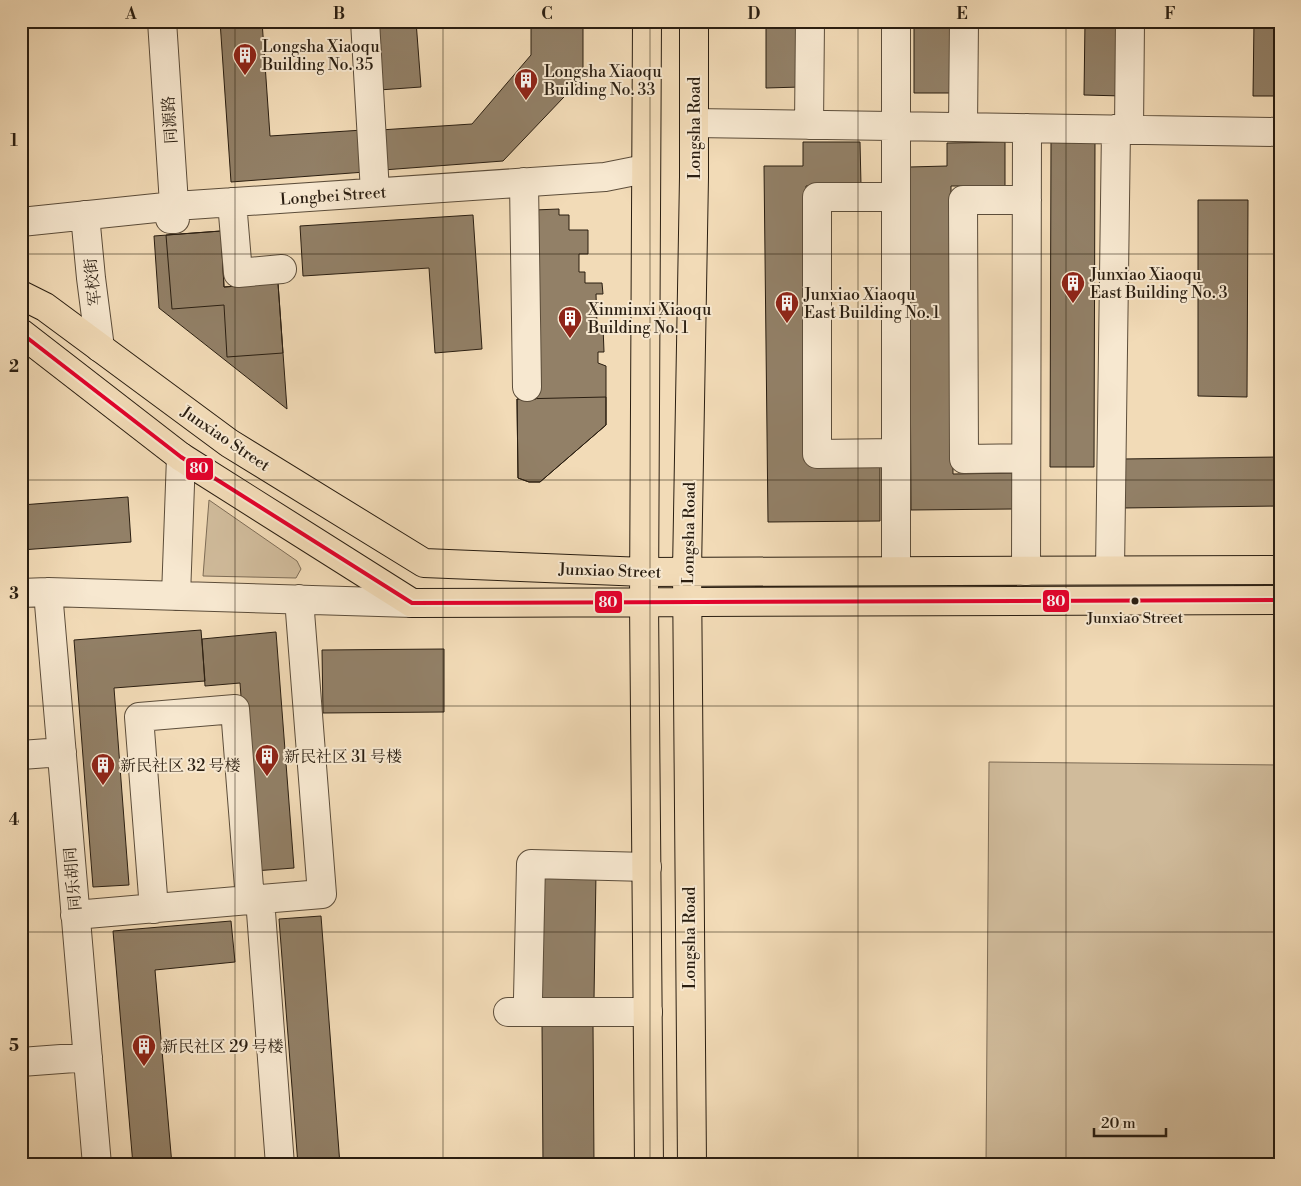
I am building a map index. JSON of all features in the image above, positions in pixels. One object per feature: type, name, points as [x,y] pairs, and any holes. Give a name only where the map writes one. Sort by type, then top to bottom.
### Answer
[{"type":"main road","points":[[647,21],[648,123],[646,169],[644,601],[649,1165]]},
{"type":"main road","name":"Longsha Road","points":[[692,1165],[687,571],[694,21]]},
{"type":"main road","name":"Junxiao Street","points":[[21,295],[45,307],[229,443],[424,563],[644,572],[1280,570]]},
{"type":"main road","points":[[24,336],[181,457],[412,603]]},
{"type":"main road","name":"Junxiao Street","points":[[412,603],[1280,600]]},
{"type":"street","name":"同源路","points":[[162,21],[175,212]]},
{"type":"street","points":[[365,21],[376,192]]},
{"type":"street","points":[[809,125],[810,21]]},
{"type":"street","points":[[896,21],[896,571]]},
{"type":"street","points":[[963,127],[964,21]]},
{"type":"street","points":[[1110,570],[1123,130],[1130,21]]},
{"type":"street","points":[[694,123],[1280,132]]},
{"type":"street","points":[[1026,570],[1027,128]]},
{"type":"street","name":"Longbei Street","points":[[21,222],[86,221],[175,212],[232,202],[604,177],[646,169]]},
{"type":"street","points":[[524,182],[527,387]]},
{"type":"street","points":[[896,197],[816,197],[817,454],[896,453]]},
{"type":"street","points":[[1026,458],[964,459],[963,200],[1027,200]]},
{"type":"street","points":[[232,202],[238,273],[282,270]]},
{"type":"street","name":"Longbei Street","points":[[21,235],[86,221]]},
{"type":"street","name":"军校街","points":[[86,221],[90,278],[100,348]]},
{"type":"street","points":[[176,596],[181,457]]},
{"type":"street","name":"Junxiao Street","points":[[21,593],[48,592],[412,603]]},
{"type":"street","name":"同乐胡同","points":[[48,592],[97,1165]]},
{"type":"street","points":[[75,915],[322,894],[300,599]]},
{"type":"street","points":[[154,909],[140,716],[235,709],[250,900],[260,899]]},
{"type":"street","points":[[21,755],[62,752]]},
{"type":"street","points":[[647,867],[532,864],[518,1005],[648,1012]]},
{"type":"street","points":[[260,899],[280,1165]]},
{"type":"street","points":[[21,1062],[88,1057]]},
{"type":"shaded area","points":[[209,500],[297,561],[301,569],[296,578],[203,576]]},
{"type":"shaded area","points":[[989,762],[1280,765],[1280,1165],[986,1165]]},
{"type":"building","name":"Longsha Xiaoqu Building No. 35","points":[[220,21],[262,21],[270,136],[363,130],[365,172],[231,182]]},
{"type":"building","points":[[375,21],[416,21],[421,87],[379,90]]},
{"type":"building","name":"Longsha Xiaoqu Building No. 33","points":[[531,21],[583,21],[583,77],[503,161],[383,170],[380,130],[472,124],[531,55]]},
{"type":"building","points":[[766,21],[800,21],[801,87],[766,88]]},
{"type":"building","points":[[914,21],[956,21],[956,93],[914,93]]},
{"type":"building","points":[[1085,21],[1124,21],[1123,96],[1084,95]]},
{"type":"building","points":[[1254,21],[1280,21],[1280,96],[1253,96]]},
{"type":"building","name":"Junxiao Xiaoqu East Building No. 3","points":[[1051,141],[1095,141],[1094,467],[1050,467]]},
{"type":"building","name":"Junxiao Xiaoqu East Building No. 1","points":[[803,142],[860,142],[861,185],[806,186],[809,464],[880,463],[880,521],[768,522],[764,166],[803,166]]},
{"type":"building","points":[[1005,142],[1005,186],[951,186],[953,474],[1013,473],[1013,509],[911,510],[909,167],[947,166],[947,143]]},
{"type":"building","points":[[1198,200],[1248,200],[1247,397],[1198,396]]},
{"type":"building","name":"Xinminxi Xiaoqu Building No. 1","points":[[559,209],[559,215],[569,215],[569,230],[588,230],[588,254],[579,254],[579,272],[585,272],[585,283],[602,283],[603,294],[596,294],[597,326],[603,326],[604,352],[598,352],[598,363],[606,366],[606,425],[540,482],[529,482],[518,478],[517,399],[536,399],[534,210]]},
{"type":"building","points":[[473,215],[482,349],[435,353],[429,268],[303,276],[300,226]]},
{"type":"building","points":[[221,231],[224,287],[278,283],[283,353],[227,357],[224,305],[172,309],[166,235]]},
{"type":"building","points":[[221,231],[224,287],[278,283],[287,409],[159,308],[154,236]]},
{"type":"building","points":[[606,397],[606,425],[540,482],[529,482],[518,478],[517,399]]},
{"type":"building","points":[[1280,457],[1280,506],[1122,508],[1122,459]]},
{"type":"building","points":[[128,497],[131,542],[21,550],[21,505]]},
{"type":"building","name":"新民社区 32 号楼","points":[[201,630],[205,681],[114,688],[129,885],[93,887],[74,640]]},
{"type":"building","name":"新民社区 31 号楼","points":[[276,632],[294,868],[254,871],[240,683],[205,686],[202,639]]},
{"type":"building","points":[[444,649],[444,712],[323,713],[322,650]]},
{"type":"building","points":[[540,872],[596,873],[594,999],[539,998]]},
{"type":"building","points":[[321,916],[340,1165],[298,1165],[279,919]]},
{"type":"building","name":"新民社区 29 号楼","points":[[231,921],[235,962],[155,970],[172,1165],[133,1165],[113,931]]},
{"type":"building","points":[[542,1024],[593,1024],[594,1165],[543,1165]]},
{"type":"transit line","name":"80","points":[[21,333],[181,457],[412,603],[1280,600]]},
{"type":"place","name":"Longsha Xiaoqu Building No. 35","points":[[245,76]]},
{"type":"place","name":"Longsha Xiaoqu Building No. 33","points":[[526,101]]},
{"type":"place","name":"Junxiao Xiaoqu East Building No. 3","points":[[1073,304]]},
{"type":"place","name":"Junxiao Xiaoqu East Building No. 1","points":[[787,324]]},
{"type":"place","name":"Xinminxi Xiaoqu Building No. 1","points":[[570,339]]},
{"type":"place","name":"Junxiao Street","points":[[1135,601]]},
{"type":"place","name":"新民社区 31 号楼","points":[[267,777]]},
{"type":"place","name":"新民社区 32 号楼","points":[[103,786]]},
{"type":"place","name":"新民社区 29 号楼","points":[[144,1067]]}]
